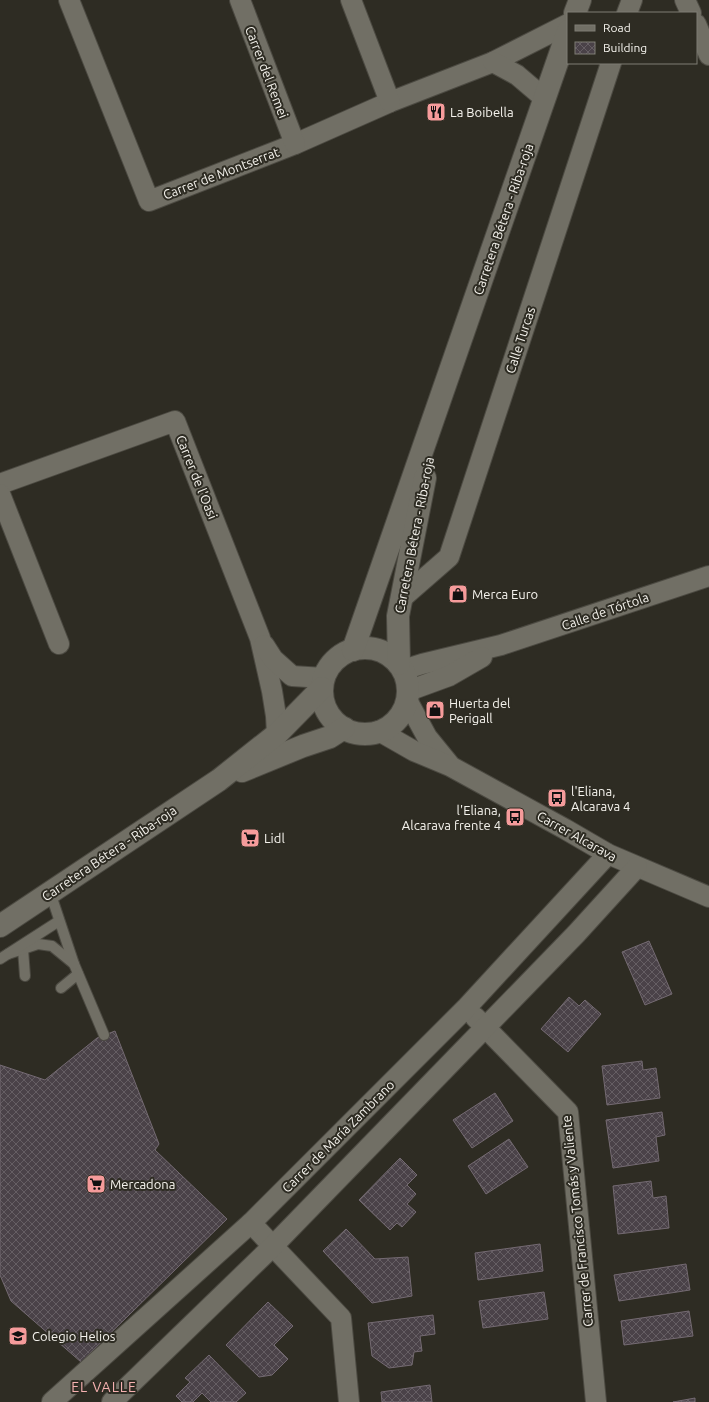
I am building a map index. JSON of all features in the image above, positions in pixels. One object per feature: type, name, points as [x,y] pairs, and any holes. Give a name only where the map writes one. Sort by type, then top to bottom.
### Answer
[{"type":"main road","points":[[575,12],[580,0]]},
{"type":"main road","name":"Carretera Bétera - Riba-roja","points":[[353,650],[358,630],[438,407],[567,35]]},
{"type":"main road","name":"Carretera Bétera - Riba-roja","points":[[401,667],[398,616],[438,407]]},
{"type":"main road","points":[[365,648],[378,650],[389,655],[401,667],[407,681],[408,696],[403,711],[397,720],[389,727],[379,731],[361,734],[344,728],[334,721],[327,711],[323,700],[323,683],[330,666],[340,656],[353,650],[365,648]]},
{"type":"main road","name":"Carretera Bétera - Riba-roja","points":[[0,926],[219,780],[277,734],[323,683]]},
{"type":"main road","name":"Carretera Bétera - Riba-roja","points":[[219,780],[303,746],[330,737],[344,728]]},
{"type":"street","name":"Carrer de Montserrat","points":[[69,0],[149,201],[295,144],[390,102],[494,62],[567,25]]},
{"type":"street","name":"Carrer del Remei","points":[[240,0],[295,144]]},
{"type":"street","points":[[350,0],[390,102]]},
{"type":"street","points":[[627,12],[632,0]]},
{"type":"street","points":[[685,0],[691,12]]},
{"type":"street","points":[[697,26],[709,55]]},
{"type":"street","points":[[494,62],[517,75],[544,98]]},
{"type":"street","name":"Calle Turcas","points":[[402,598],[449,557],[611,64]]},
{"type":"street","name":"Carrer de l'Oasi","points":[[0,484],[175,421],[260,638],[272,691],[277,734]]},
{"type":"street","points":[[0,494],[59,644]]},
{"type":"street","name":"Calle de Tórtola","points":[[401,667],[422,664],[501,646],[709,576]]},
{"type":"street","name":"Carrer de l'Oasi","points":[[260,638],[273,659],[292,676],[323,683]]},
{"type":"street","name":"Calle de Tórtola","points":[[408,696],[449,676],[501,646]]},
{"type":"street","name":"Carrer Alcarava","points":[[408,696],[427,737],[450,766]]},
{"type":"street","name":"Carrer Alcarava","points":[[379,731],[414,751],[450,766],[608,854],[709,897]]},
{"type":"street","name":"Carrer de María Zambrano","points":[[52,1402],[251,1223],[467,1007],[608,854]]},
{"type":"street","points":[[112,1402],[272,1247],[576,934],[637,867]]},
{"type":"street","name":"Carrer de Francisco Tomás y Valiente","points":[[467,1007],[568,1112],[596,1402]]},
{"type":"street","points":[[251,1223],[272,1247],[341,1318],[349,1402]]},
{"type":"lane","points":[[50,892],[76,969],[104,1035]]},
{"type":"lane","points":[[4,956],[59,921]]},
{"type":"lane","points":[[4,956],[38,944],[52,946],[76,969]]},
{"type":"lane","points":[[23,949],[25,976]]},
{"type":"lane","points":[[61,988],[76,969]]},
{"type":"building","points":[[649,941],[672,994],[645,1005],[622,952]]},
{"type":"building","points":[[569,997],[579,1006],[585,1000],[601,1014],[568,1052],[541,1029]]},
{"type":"building","name":"Mercadona","points":[[115,1031],[159,1144],[155,1150],[227,1219],[81,1362],[11,1301],[0,1275],[0,1065],[45,1080],[97,1038]]},
{"type":"building","points":[[642,1061],[643,1070],[656,1068],[660,1098],[607,1105],[602,1066]]},
{"type":"building","points":[[495,1093],[513,1121],[472,1148],[453,1120]]},
{"type":"building","points":[[662,1112],[665,1135],[656,1137],[659,1161],[613,1168],[606,1120]]},
{"type":"building","points":[[509,1139],[528,1167],[486,1194],[468,1166]]},
{"type":"building","points":[[400,1158],[417,1175],[407,1185],[416,1194],[407,1204],[416,1212],[402,1227],[397,1223],[390,1230],[359,1200]]},
{"type":"building","points":[[651,1181],[653,1198],[666,1196],[669,1228],[618,1234],[613,1186]]},
{"type":"building","points":[[346,1229],[375,1259],[408,1257],[412,1296],[372,1303],[323,1251]]},
{"type":"building","points":[[540,1244],[543,1271],[478,1280],[475,1253]]},
{"type":"building","points":[[686,1264],[690,1290],[619,1301],[614,1275]]},
{"type":"building","points":[[544,1292],[548,1319],[483,1328],[479,1301]]},
{"type":"building","points":[[268,1302],[293,1326],[274,1345],[288,1359],[272,1375],[259,1377],[226,1345]]},
{"type":"building","points":[[689,1311],[693,1336],[624,1345],[621,1321]]},
{"type":"building","points":[[433,1315],[435,1334],[420,1336],[422,1351],[414,1352],[412,1365],[389,1368],[372,1356],[368,1323]]},
{"type":"building","points":[[209,1355],[246,1393],[236,1402],[211,1402],[202,1393],[193,1402],[182,1402],[176,1396],[190,1382],[185,1378]]},
{"type":"building","points":[[430,1385],[432,1402],[382,1402],[381,1392]]},
{"type":"building","points":[[695,1398],[695,1402],[673,1402]]},
{"type":"place","name":"La Boibella","points":[[436,112]]},
{"type":"place","name":"Merca Euro","points":[[458,594]]},
{"type":"place","name":"Huerta del Perigall","points":[[435,710]]},
{"type":"place","name":"l'Eliana, Alcarava 4","points":[[557,798]]},
{"type":"place","name":"l'Eliana, Alcarava frente 4","points":[[515,817]]},
{"type":"place","name":"Lidl","points":[[250,838]]},
{"type":"place","name":"Mercadona","points":[[96,1184]]},
{"type":"place","name":"Colegio Helios","points":[[18,1336]]},
{"type":"district","name":"EL VALLE","points":[[104,1387]]}]
